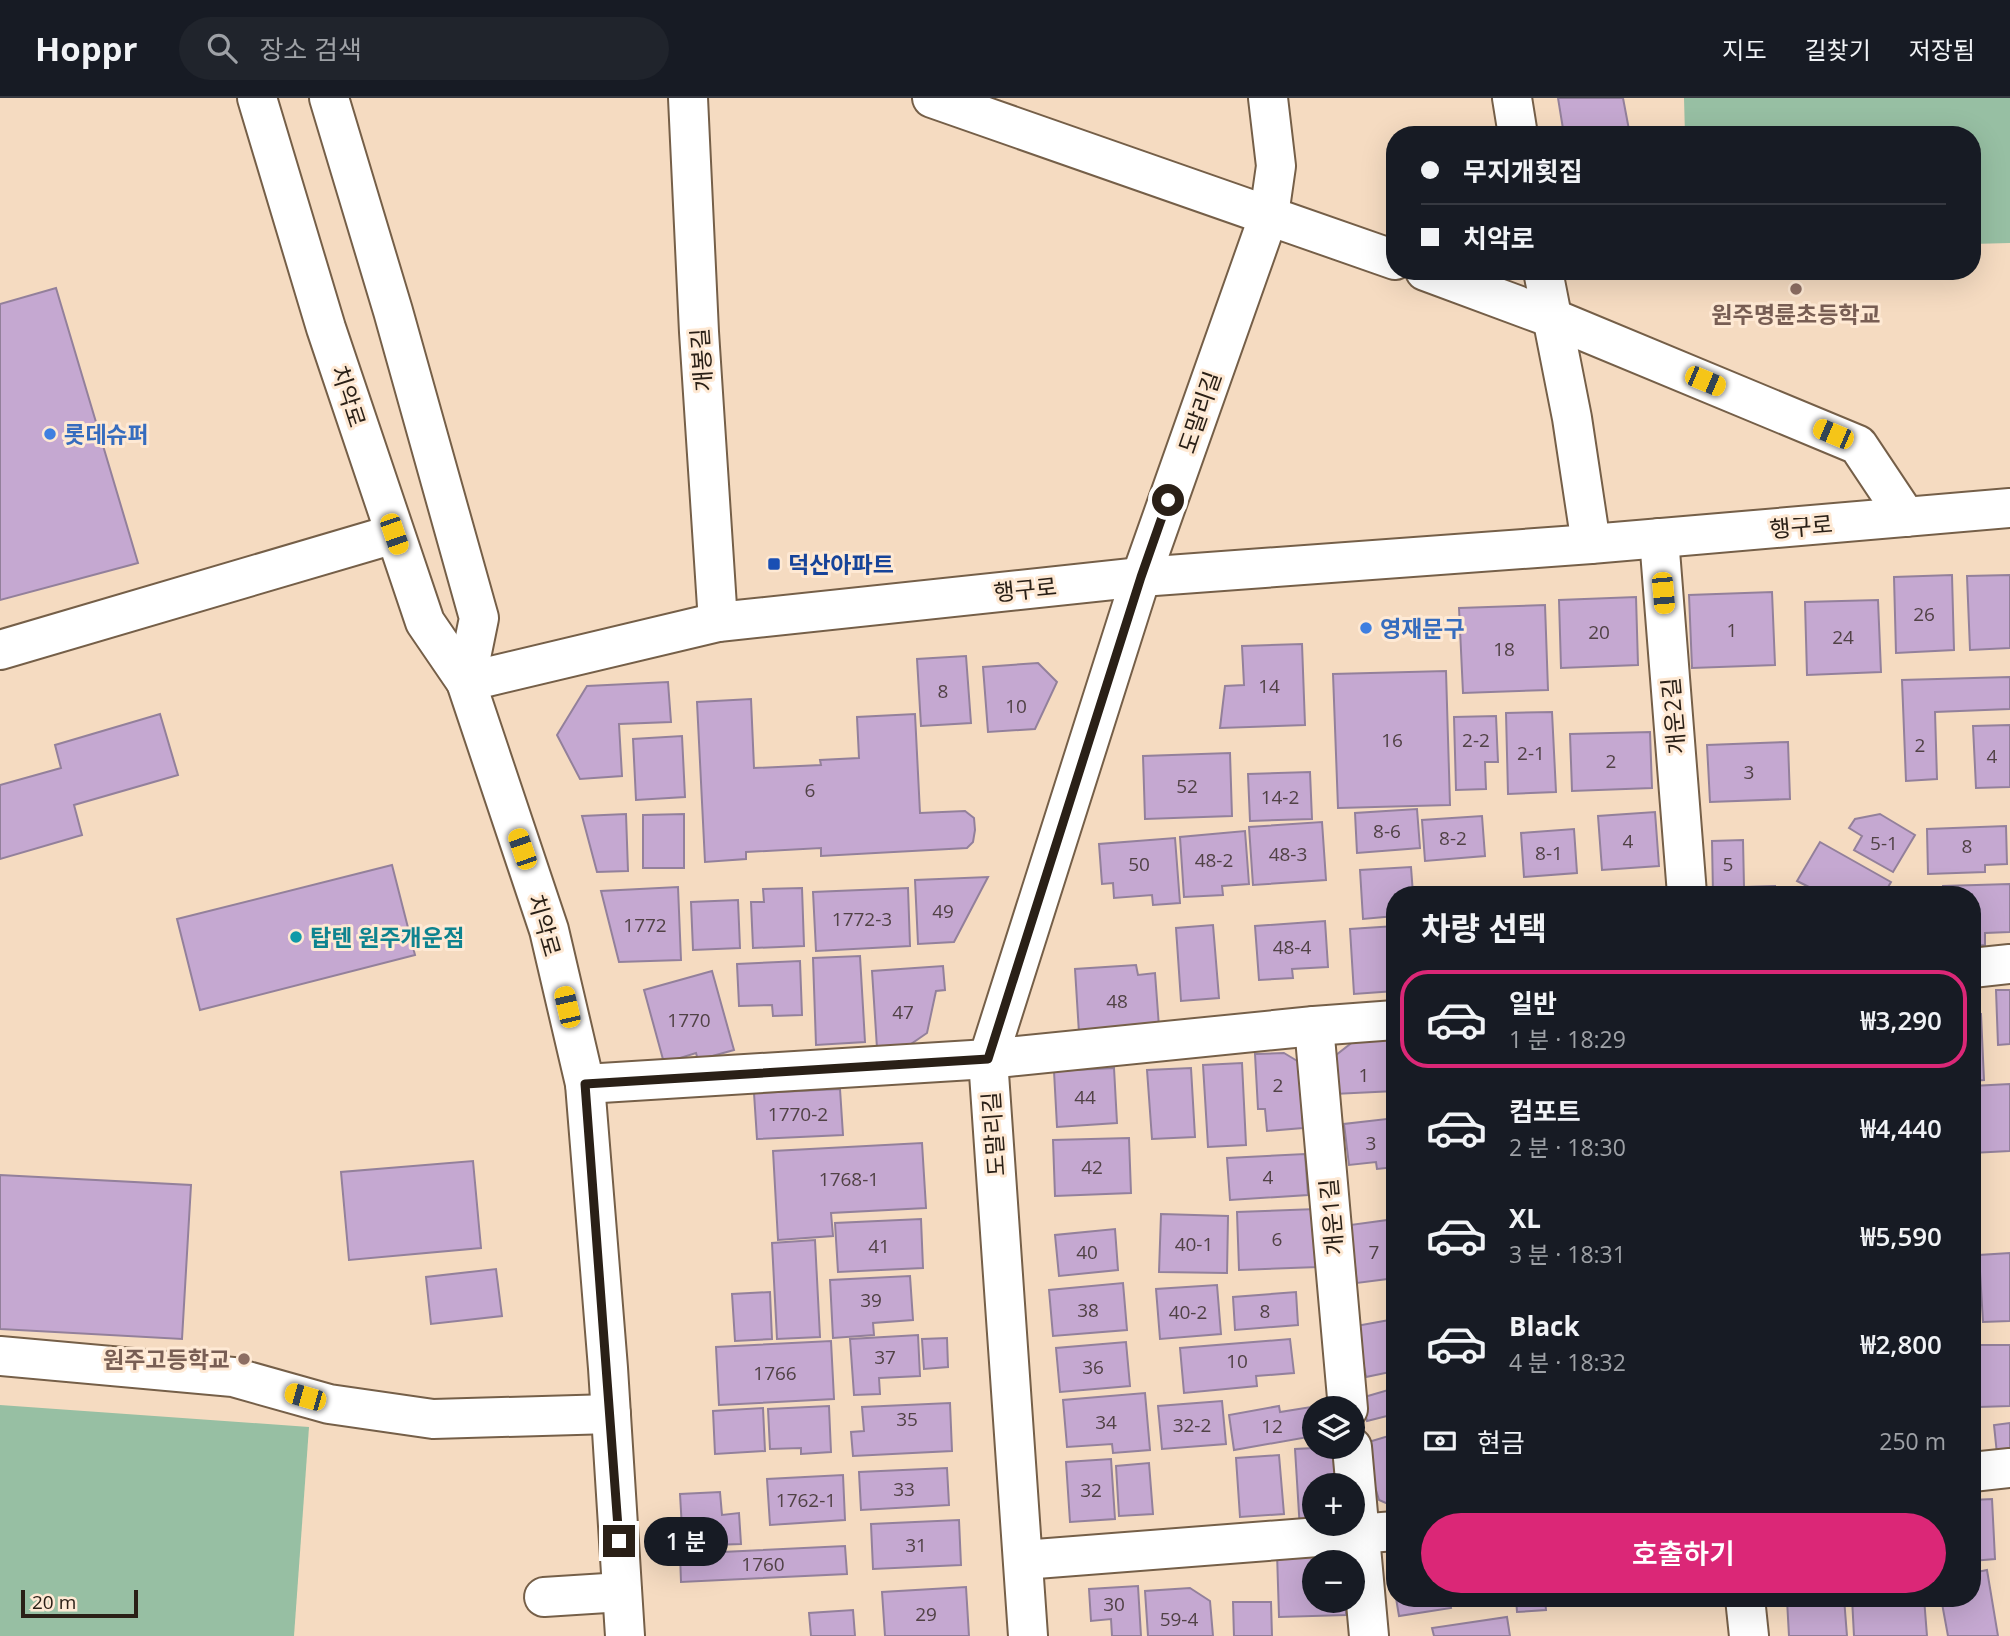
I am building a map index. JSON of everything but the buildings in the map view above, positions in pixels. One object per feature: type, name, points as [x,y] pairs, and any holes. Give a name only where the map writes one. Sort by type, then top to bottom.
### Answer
[{"type":"street","name":"치악로","points":[[257,98],[326,328],[394,534],[425,622],[466,682],[549,930],[585,1084],[625,1636]]},
{"type":"street","name":"치악로","points":[[328,98],[393,311],[479,618],[466,682]]},
{"type":"street","name":"개봉길","points":[[688,98],[699,332],[718,622]]},
{"type":"street","points":[[932,98],[1386,257]]},
{"type":"street","name":"도말리길","points":[[1028,1636],[988,1059],[1141,577],[1269,215],[1276,166],[1268,98]]},
{"type":"street","points":[[1511,98],[1516,126]]},
{"type":"street","points":[[1449,280],[1552,317],[1858,444],[1906,517]]},
{"type":"street","points":[[1546,280],[1572,418],[1591,544]]},
{"type":"street","name":"행구로","points":[[466,682],[718,622],[1141,577],[1591,544],[2010,508]]},
{"type":"street","points":[[0,650],[394,534]]},
{"type":"street","name":"개운2길","points":[[1659,538],[1686,886]]},
{"type":"street","points":[[1981,967],[2010,964]]},
{"type":"street","points":[[585,1084],[988,1059],[1386,1021]]},
{"type":"street","name":"개운1길","points":[[1314,1026],[1347,1396]]},
{"type":"street","points":[[0,1356],[233,1377],[330,1404],[433,1419],[611,1414]]},
{"type":"street","points":[[1355,1459],[1377,1533],[1369,1636]]},
{"type":"street","points":[[1981,1471],[2010,1468]]},
{"type":"street","points":[[1023,1560],[1377,1533]]},
{"type":"street","points":[[544,1597],[622,1592]]},
{"type":"street","points":[[1746,1607],[1749,1636]]},
{"type":"green space","points":[[1684,98],[2010,98],[2010,243],[1981,244],[1981,126],[1685,126]]},
{"type":"green space","points":[[0,1405],[309,1427],[294,1636],[0,1636]]},
{"type":"place","name":"원주명륜초등학교","points":[[1796,289]]},
{"type":"place","name":"롯데슈퍼","points":[[50,434]]},
{"type":"place","name":"덕산아파트","points":[[774,564]]},
{"type":"place","name":"영재문구","points":[[1366,628]]},
{"type":"place","name":"탑텐 원주개운점","points":[[296,937]]},
{"type":"place","name":"원주고등학교","points":[[244,1359]]},
{"type":"route","points":[[619,1541],[585,1084],[988,1059],[1168,500]]}]
